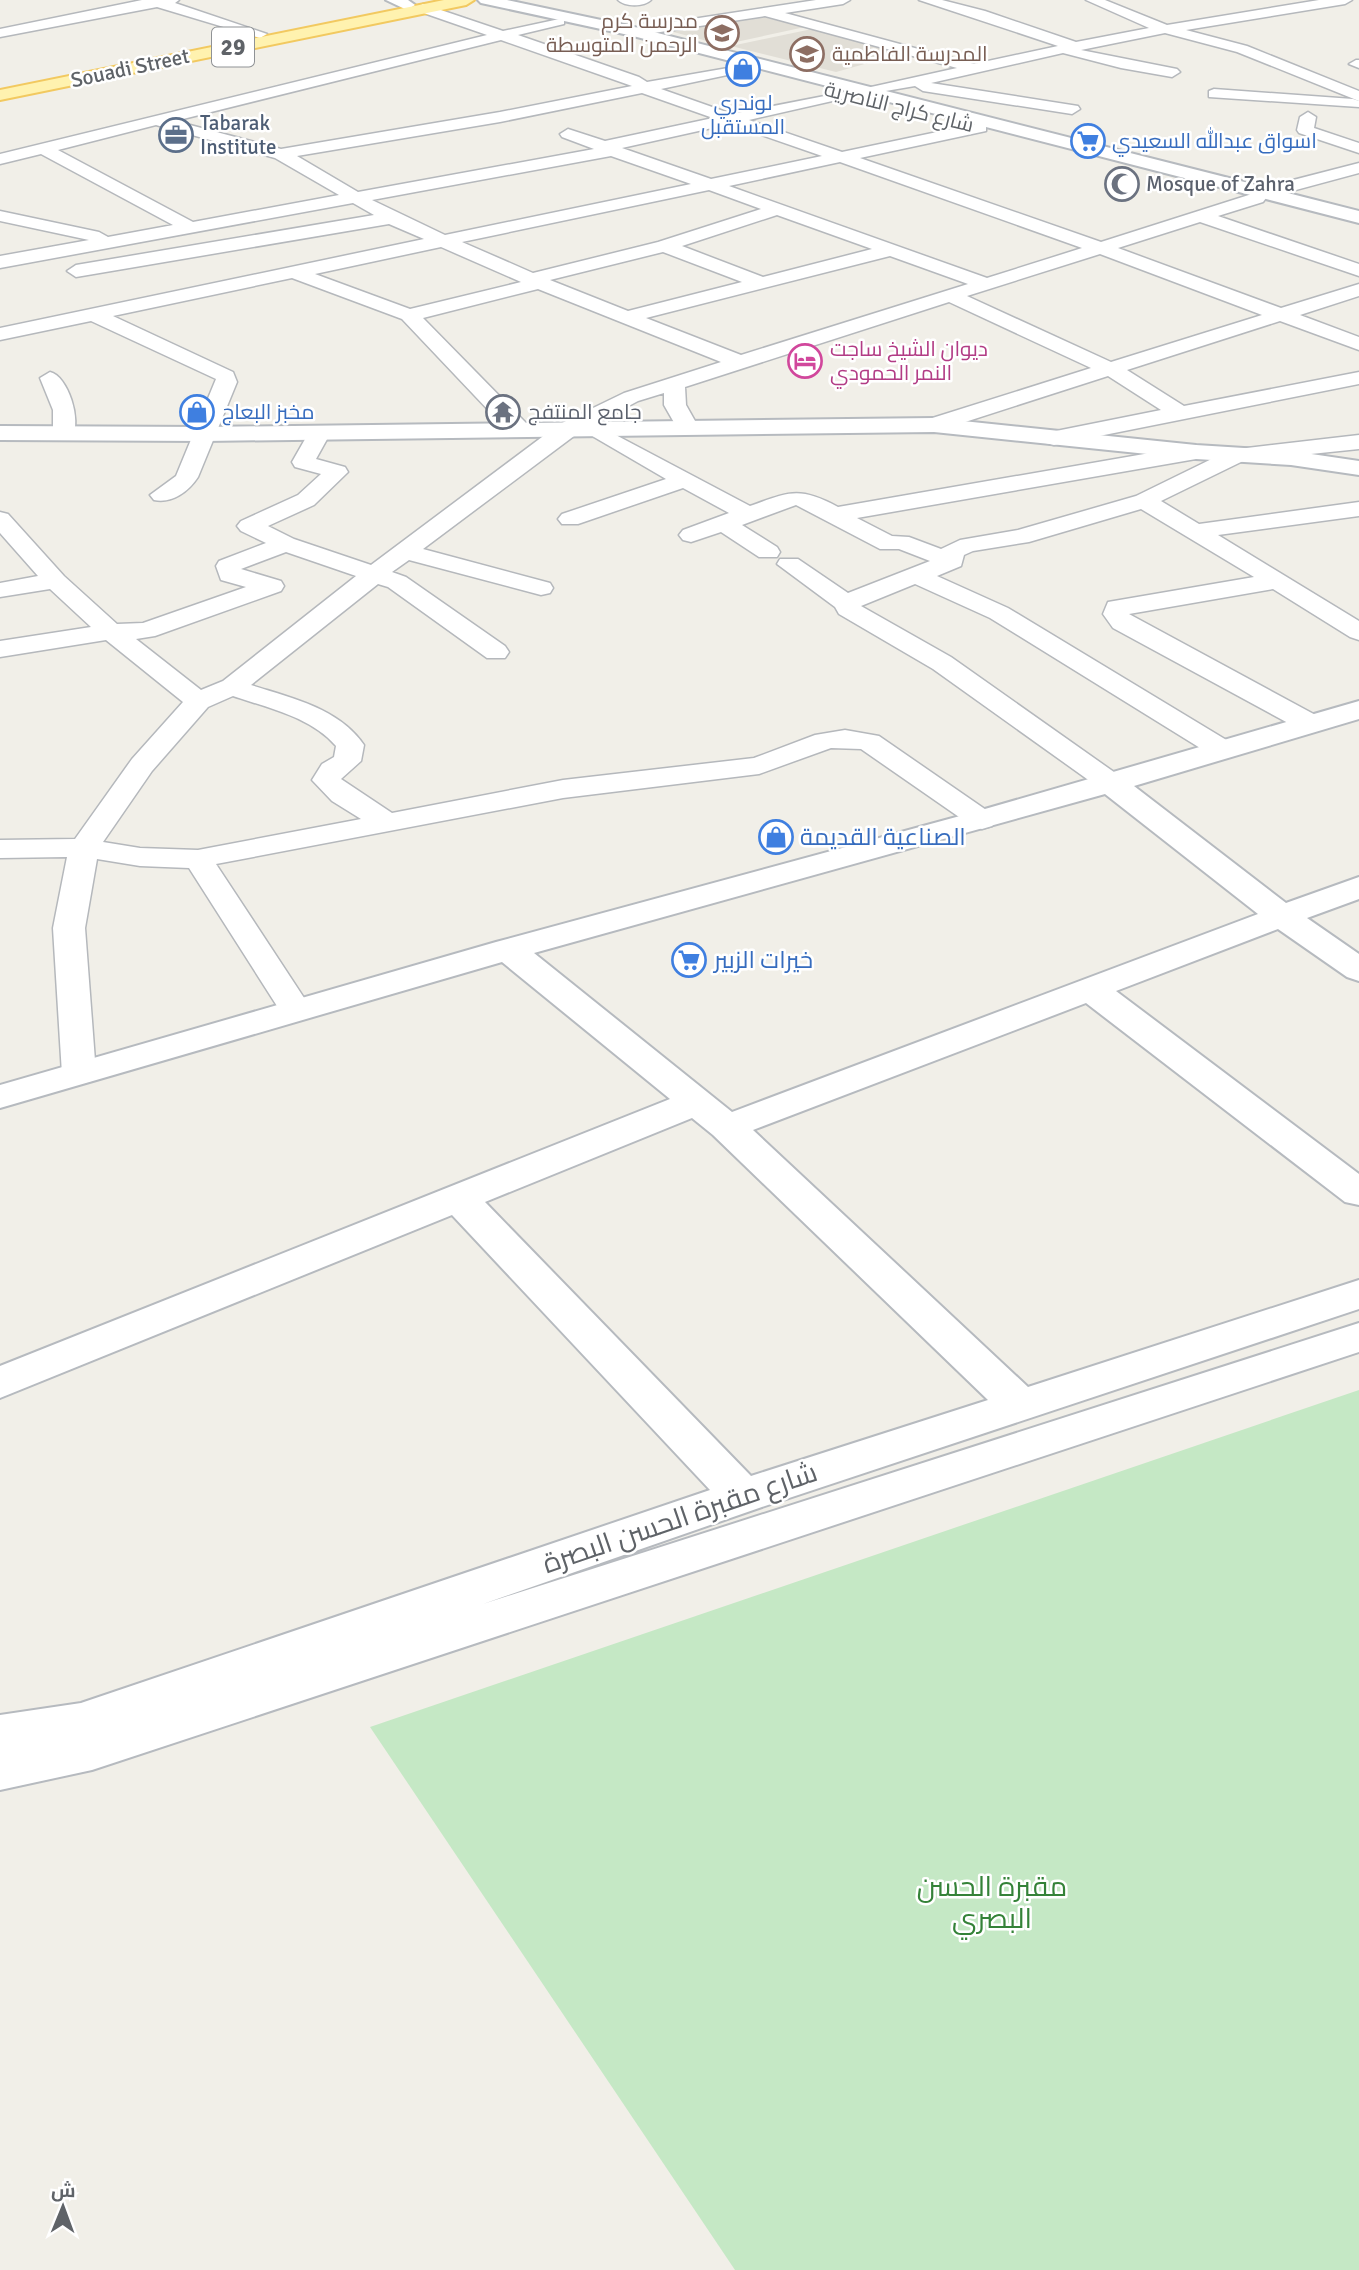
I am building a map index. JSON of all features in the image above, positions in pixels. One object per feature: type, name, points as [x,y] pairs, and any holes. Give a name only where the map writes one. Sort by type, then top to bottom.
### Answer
[{"type":"main road","name":"Souadi Street","points":[[0,86],[413,3],[466,0]]},
{"type":"main road","name":"Souadi Street","points":[[0,95],[413,3]]},
{"type":"street","points":[[486,0],[533,11]]},
{"type":"street","points":[[625,0],[644,0]]},
{"type":"street","points":[[634,32],[843,0]]},
{"type":"street","points":[[926,0],[980,14],[1068,48],[1121,64],[1172,72]]},
{"type":"street","points":[[1094,0],[1165,29],[1242,49],[1359,96]]},
{"type":"street","points":[[1286,0],[1348,17]]},
{"type":"street","points":[[867,92],[974,67],[1165,29],[1345,0]]},
{"type":"street","points":[[0,33],[160,1],[260,34]]},
{"type":"street","points":[[413,3],[634,80],[646,89],[1101,248],[1359,344]]},
{"type":"street","points":[[696,7],[728,18]]},
{"type":"street","name":"شارع كراج الناصرية","points":[[533,11],[559,21],[746,66],[845,94],[981,124]]},
{"type":"street","name":"شارع كراج الناصرية","points":[[533,11],[634,32],[1359,223]]},
{"type":"street","points":[[765,12],[974,67]]},
{"type":"street","points":[[0,159],[497,34],[559,21]]},
{"type":"street","points":[[1027,56],[1134,79]]},
{"type":"street","points":[[281,154],[500,117],[646,89],[746,66]]},
{"type":"street","points":[[906,83],[1072,109]]},
{"type":"street","points":[[0,262],[607,149],[730,117],[845,94]]},
{"type":"street","points":[[1214,94],[1359,103]]},
{"type":"street","points":[[0,334],[981,124],[1018,100]]},
{"type":"street","points":[[1308,117],[1305,130],[1359,148]]},
{"type":"street","points":[[155,120],[281,154],[391,218],[536,281],[740,362]]},
{"type":"street","points":[[568,134],[986,284]]},
{"type":"street","points":[[42,148],[188,226]]},
{"type":"street","points":[[79,1074],[69,928],[84,848],[142,765],[198,701],[232,687],[373,575],[566,430],[631,397],[1260,196],[1359,168]]},
{"type":"street","name":"شارع كراج الناصرية","points":[[1260,196],[1359,217]]},
{"type":"street","points":[[409,315],[664,246],[775,210]]},
{"type":"street","points":[[0,216],[113,239]]},
{"type":"street","points":[[1201,216],[1359,270]]},
{"type":"street","points":[[51,275],[391,218]]},
{"type":"street","points":[[664,246],[763,283]]},
{"type":"street","points":[[198,250],[248,282]]},
{"type":"street","points":[[627,317],[890,250]]},
{"type":"street","points":[[55,251],[150,302]]},
{"type":"street","points":[[293,272],[409,315],[519,429]]},
{"type":"street","points":[[934,425],[1359,290]]},
{"type":"street","points":[[951,296],[1112,370],[1182,414]]},
{"type":"street","points":[[92,314],[226,376],[227,382],[182,484],[162,495]]},
{"type":"street","points":[[9,315],[28,328]]},
{"type":"street","points":[[50,378],[64,410],[64,432]]},
{"type":"street","points":[[1054,438],[1359,378]]},
{"type":"street","points":[[674,383],[675,405],[688,428]]},
{"type":"street","points":[[0,433],[205,434],[934,425],[1359,468]]},
{"type":"street","points":[[593,430],[682,481],[747,514]]},
{"type":"street","points":[[320,432],[303,462],[337,472],[306,500],[249,526],[286,544],[412,591],[496,652]]},
{"type":"street","points":[[952,561],[951,551],[968,545],[1001,540],[1144,501],[1238,455],[1359,442]]},
{"type":"street","points":[[833,515],[1196,452]]},
{"type":"street","points":[[570,519],[682,481]]},
{"type":"street","points":[[691,535],[794,498],[805,499],[888,544],[901,542],[952,561]]},
{"type":"street","points":[[943,498],[1001,540]]},
{"type":"street","points":[[1144,501],[1198,531],[1359,632]]},
{"type":"street","points":[[1198,531],[1359,509]]},
{"type":"street","points":[[0,519],[55,581],[111,632],[198,701]]},
{"type":"street","points":[[723,523],[846,603],[848,609],[942,663],[1111,783],[1283,917],[1359,970]]},
{"type":"street","points":[[0,649],[111,632],[146,631],[271,586],[230,575],[228,566],[286,544]]},
{"type":"street","points":[[405,551],[541,588]]},
{"type":"street","points":[[846,603],[952,561]]},
{"type":"street","points":[[915,575],[999,613],[1223,750]]},
{"type":"street","points":[[0,590],[55,581]]},
{"type":"street","points":[[1278,581],[1130,604],[1117,607],[1116,614],[1122,623],[1171,651],[1311,723]]},
{"type":"street","points":[[232,687],[298,711],[344,735],[350,745],[347,761],[332,770],[326,780],[342,795],[390,824]]},
{"type":"street","points":[[0,1097],[508,948],[982,820],[1359,710]]},
{"type":"street","points":[[0,849],[84,848],[140,857],[198,859],[563,789],[759,766],[825,741],[845,738],[869,742],[982,820]]},
{"type":"street","points":[[198,859],[296,1010]]},
{"type":"street","points":[[0,1383],[457,1197],[1092,990],[1359,887]]},
{"type":"street","points":[[508,948],[712,1114],[1020,1405]]},
{"type":"street","points":[[1092,990],[1359,1193]]},
{"type":"street","points":[[457,1197],[743,1496]]},
{"type":"street","name":"شارع مقبرة الحسن البصرة","points":[[0,1735],[82,1723],[743,1496],[1359,1294]]},
{"type":"street","name":"شارع مقبرة الحسن البصرة","points":[[0,1769],[92,1750],[1359,1338]]},
{"type":"shaded area","points":[[759,16],[805,27],[722,45],[666,30]]},
{"type":"shaded area","points":[[812,29],[904,53],[836,72],[731,46]]},
{"type":"green space","name":"مقبرة الحسن البصري","points":[[1359,1390],[1359,2270],[735,2270],[370,1727]]},
{"type":"place","name":"مدرسة كرم الرحمن المتوسطة","points":[[722,33]]},
{"type":"place","name":"المدرسة الفاطمية","points":[[807,54]]},
{"type":"place","name":"لوندري المستقبل","points":[[743,69]]},
{"type":"place","name":"Tabarak Institute","points":[[176,135]]},
{"type":"place","name":"اسواق عبدالله السعيدي","points":[[1088,141]]},
{"type":"place","name":"Mosque of Zahra","points":[[1122,184]]},
{"type":"place","name":"ديوان الشيخ ساجت النمر الحمودي","points":[[805,361]]},
{"type":"place","name":"مخبز البعاج","points":[[197,412]]},
{"type":"place","name":"جامع المنتفج","points":[[503,412]]},
{"type":"place","name":"الصناعية القديمة","points":[[776,837]]},
{"type":"place","name":"خيرات الزبير","points":[[689,960]]}]
